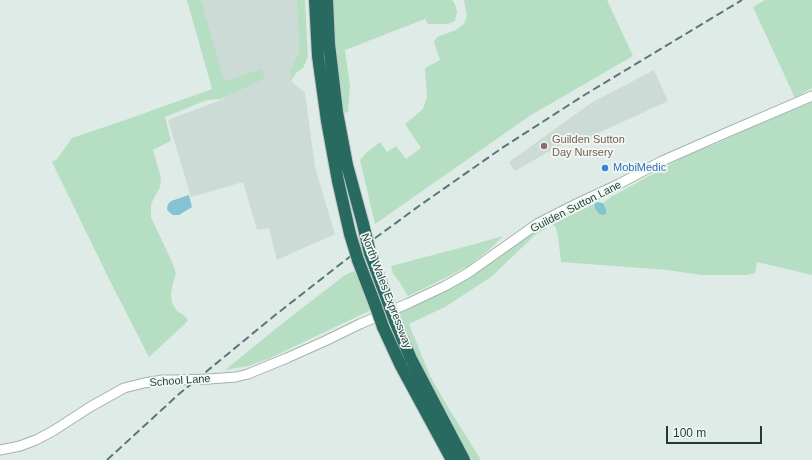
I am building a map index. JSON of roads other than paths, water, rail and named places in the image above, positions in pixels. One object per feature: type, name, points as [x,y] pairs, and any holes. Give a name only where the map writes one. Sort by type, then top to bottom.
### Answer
[{"type":"highway","name":"North Wales Expressway","points":[[314,0],[318,56],[327,121],[350,234],[376,307],[401,366],[452,460]]},
{"type":"highway","name":"North Wales Expressway","points":[[327,0],[329,44],[337,112],[348,165],[370,253],[395,321],[411,358],[464,460]]},
{"type":"street","name":"Guilden Sutton Lane","points":[[325,341],[445,286],[468,273],[537,224],[576,204],[677,155],[812,96]]},
{"type":"street","name":"School Lane","points":[[0,450],[20,446],[36,440],[124,388],[163,380],[236,377],[248,374],[325,341]]},
{"type":"water","points":[[189,195],[192,207],[179,215],[173,215],[169,212],[167,209],[168,204],[171,201]]},
{"type":"water","points":[[597,202],[603,203],[606,209],[606,214],[599,214],[594,204]]},
{"type":"railway","points":[[107,460],[179,394],[274,316],[352,255],[419,206],[502,148],[586,94],[742,0]]},
{"type":"place","name":"Guilden Sutton Day Nursery","points":[[544,146]]},
{"type":"place","name":"MobiMedic","points":[[605,168]]}]
